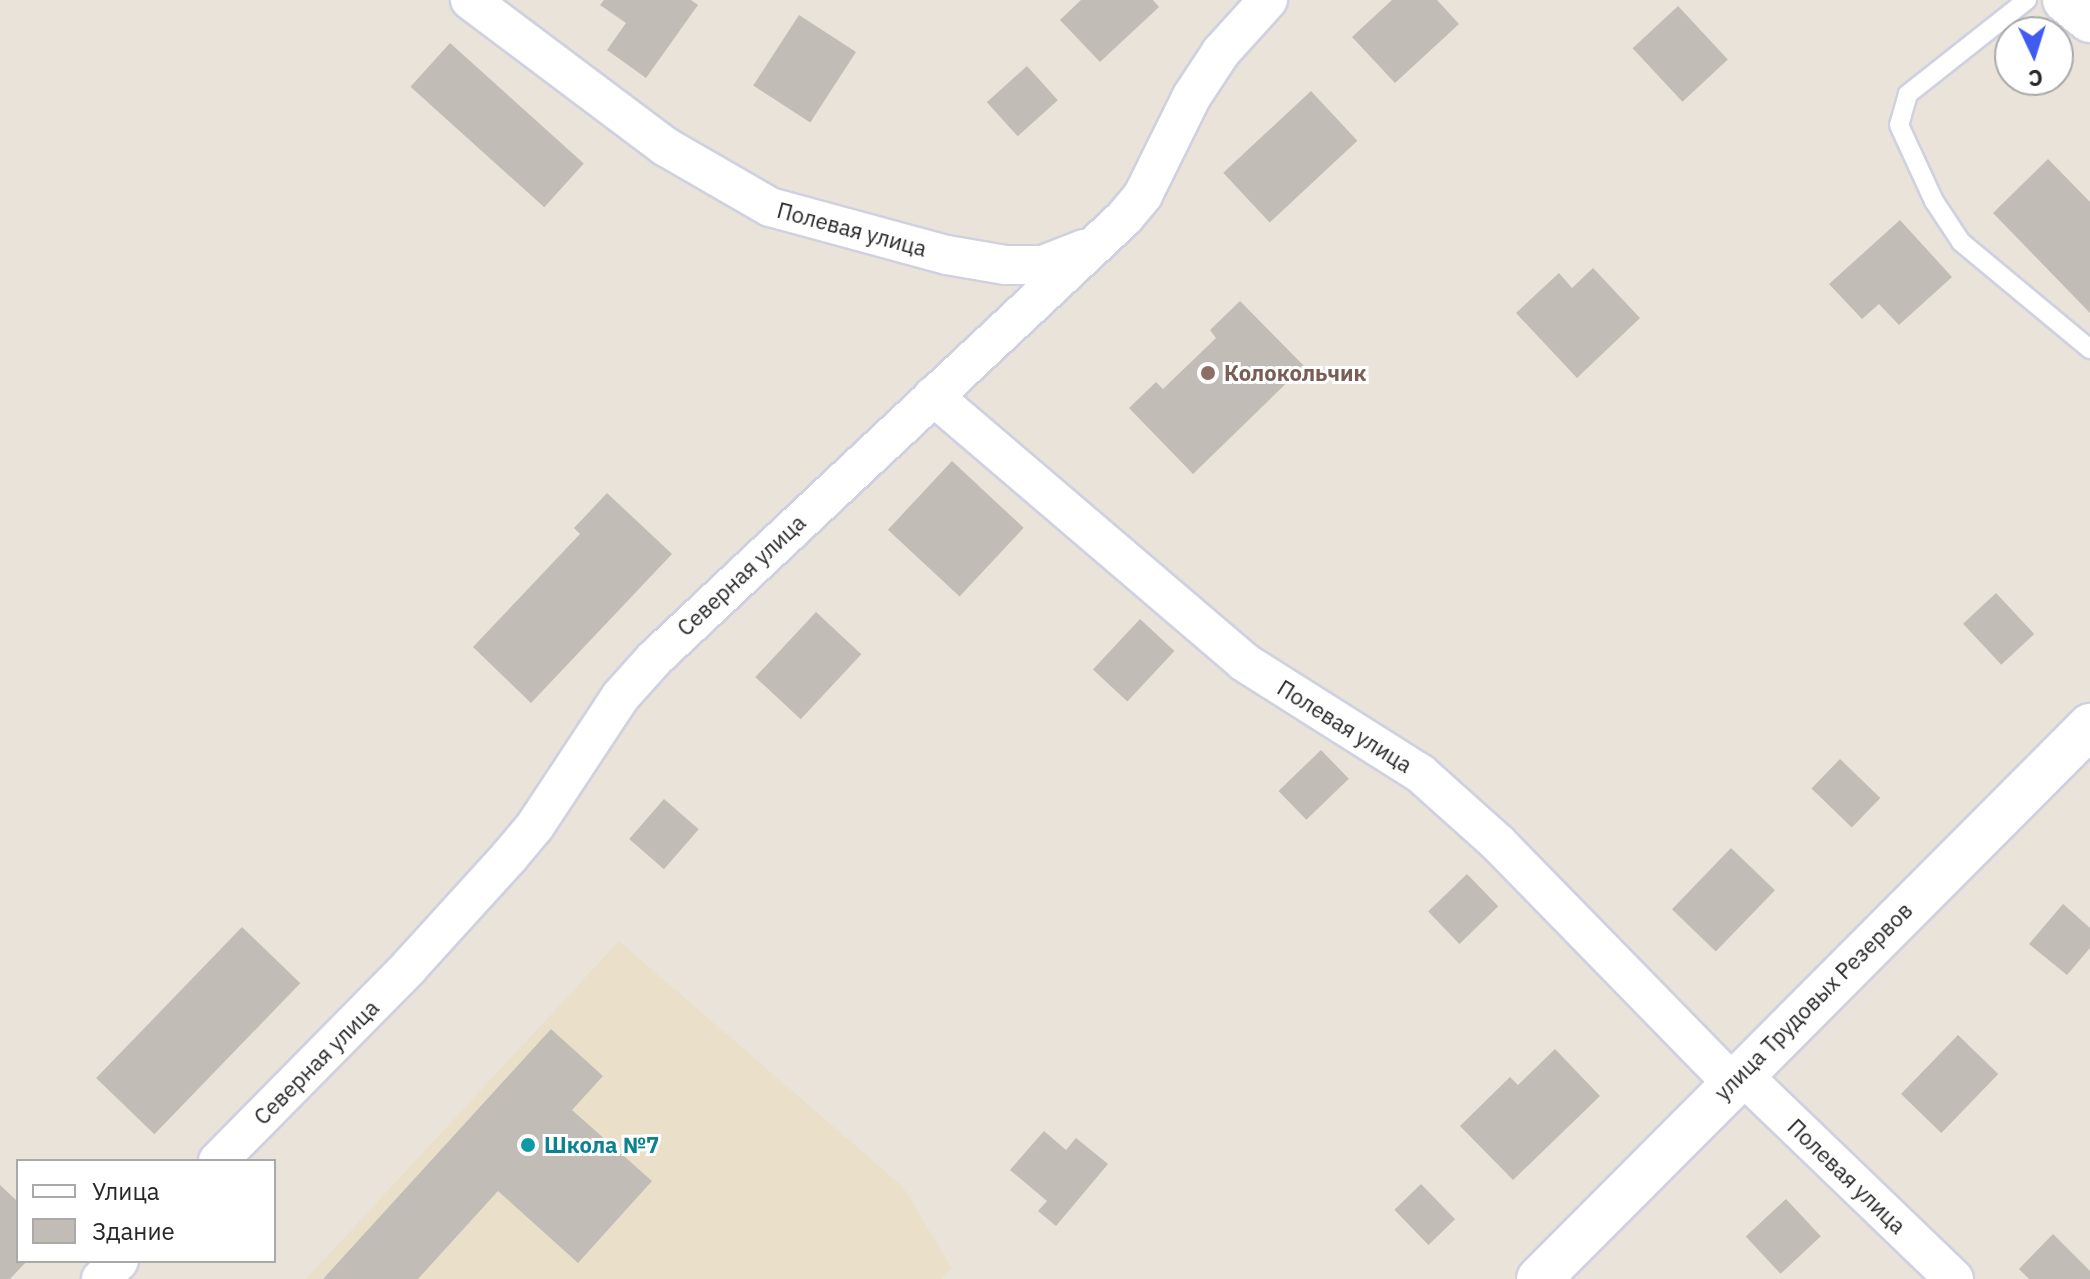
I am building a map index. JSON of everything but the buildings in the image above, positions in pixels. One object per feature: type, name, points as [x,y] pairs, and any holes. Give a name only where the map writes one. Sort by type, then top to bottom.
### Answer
[{"type":"main road","points":[[2065,0],[2090,20]]},
{"type":"main road","name":"улица Трудовых Резервов","points":[[1539,1279],[2090,726]]},
{"type":"street","name":"Полевая улица","points":[[470,0],[666,147],[715,179],[799,218],[1005,265],[1064,260],[1100,239]]},
{"type":"street","name":"Северная улица","points":[[220,1159],[409,967],[518,847],[620,697],[655,658],[1143,195],[1192,96],[1221,52],[1268,0]]},
{"type":"street","name":"Полевая улица","points":[[933,396],[1244,662],[1421,774],[1498,843],[1736,1078],[1954,1279]]},
{"type":"street","points":[[101,1279],[117,1263]]},
{"type":"lane","points":[[2027,0],[1908,94],[1899,125],[1934,201],[1961,242],[2090,349]]},
{"type":"shaded area","points":[[619,941],[903,1187],[952,1269],[941,1279],[306,1279]]},
{"type":"place","name":"Колокольчик","points":[[1208,373]]},
{"type":"place","name":"Школа №7","points":[[528,1145]]}]
